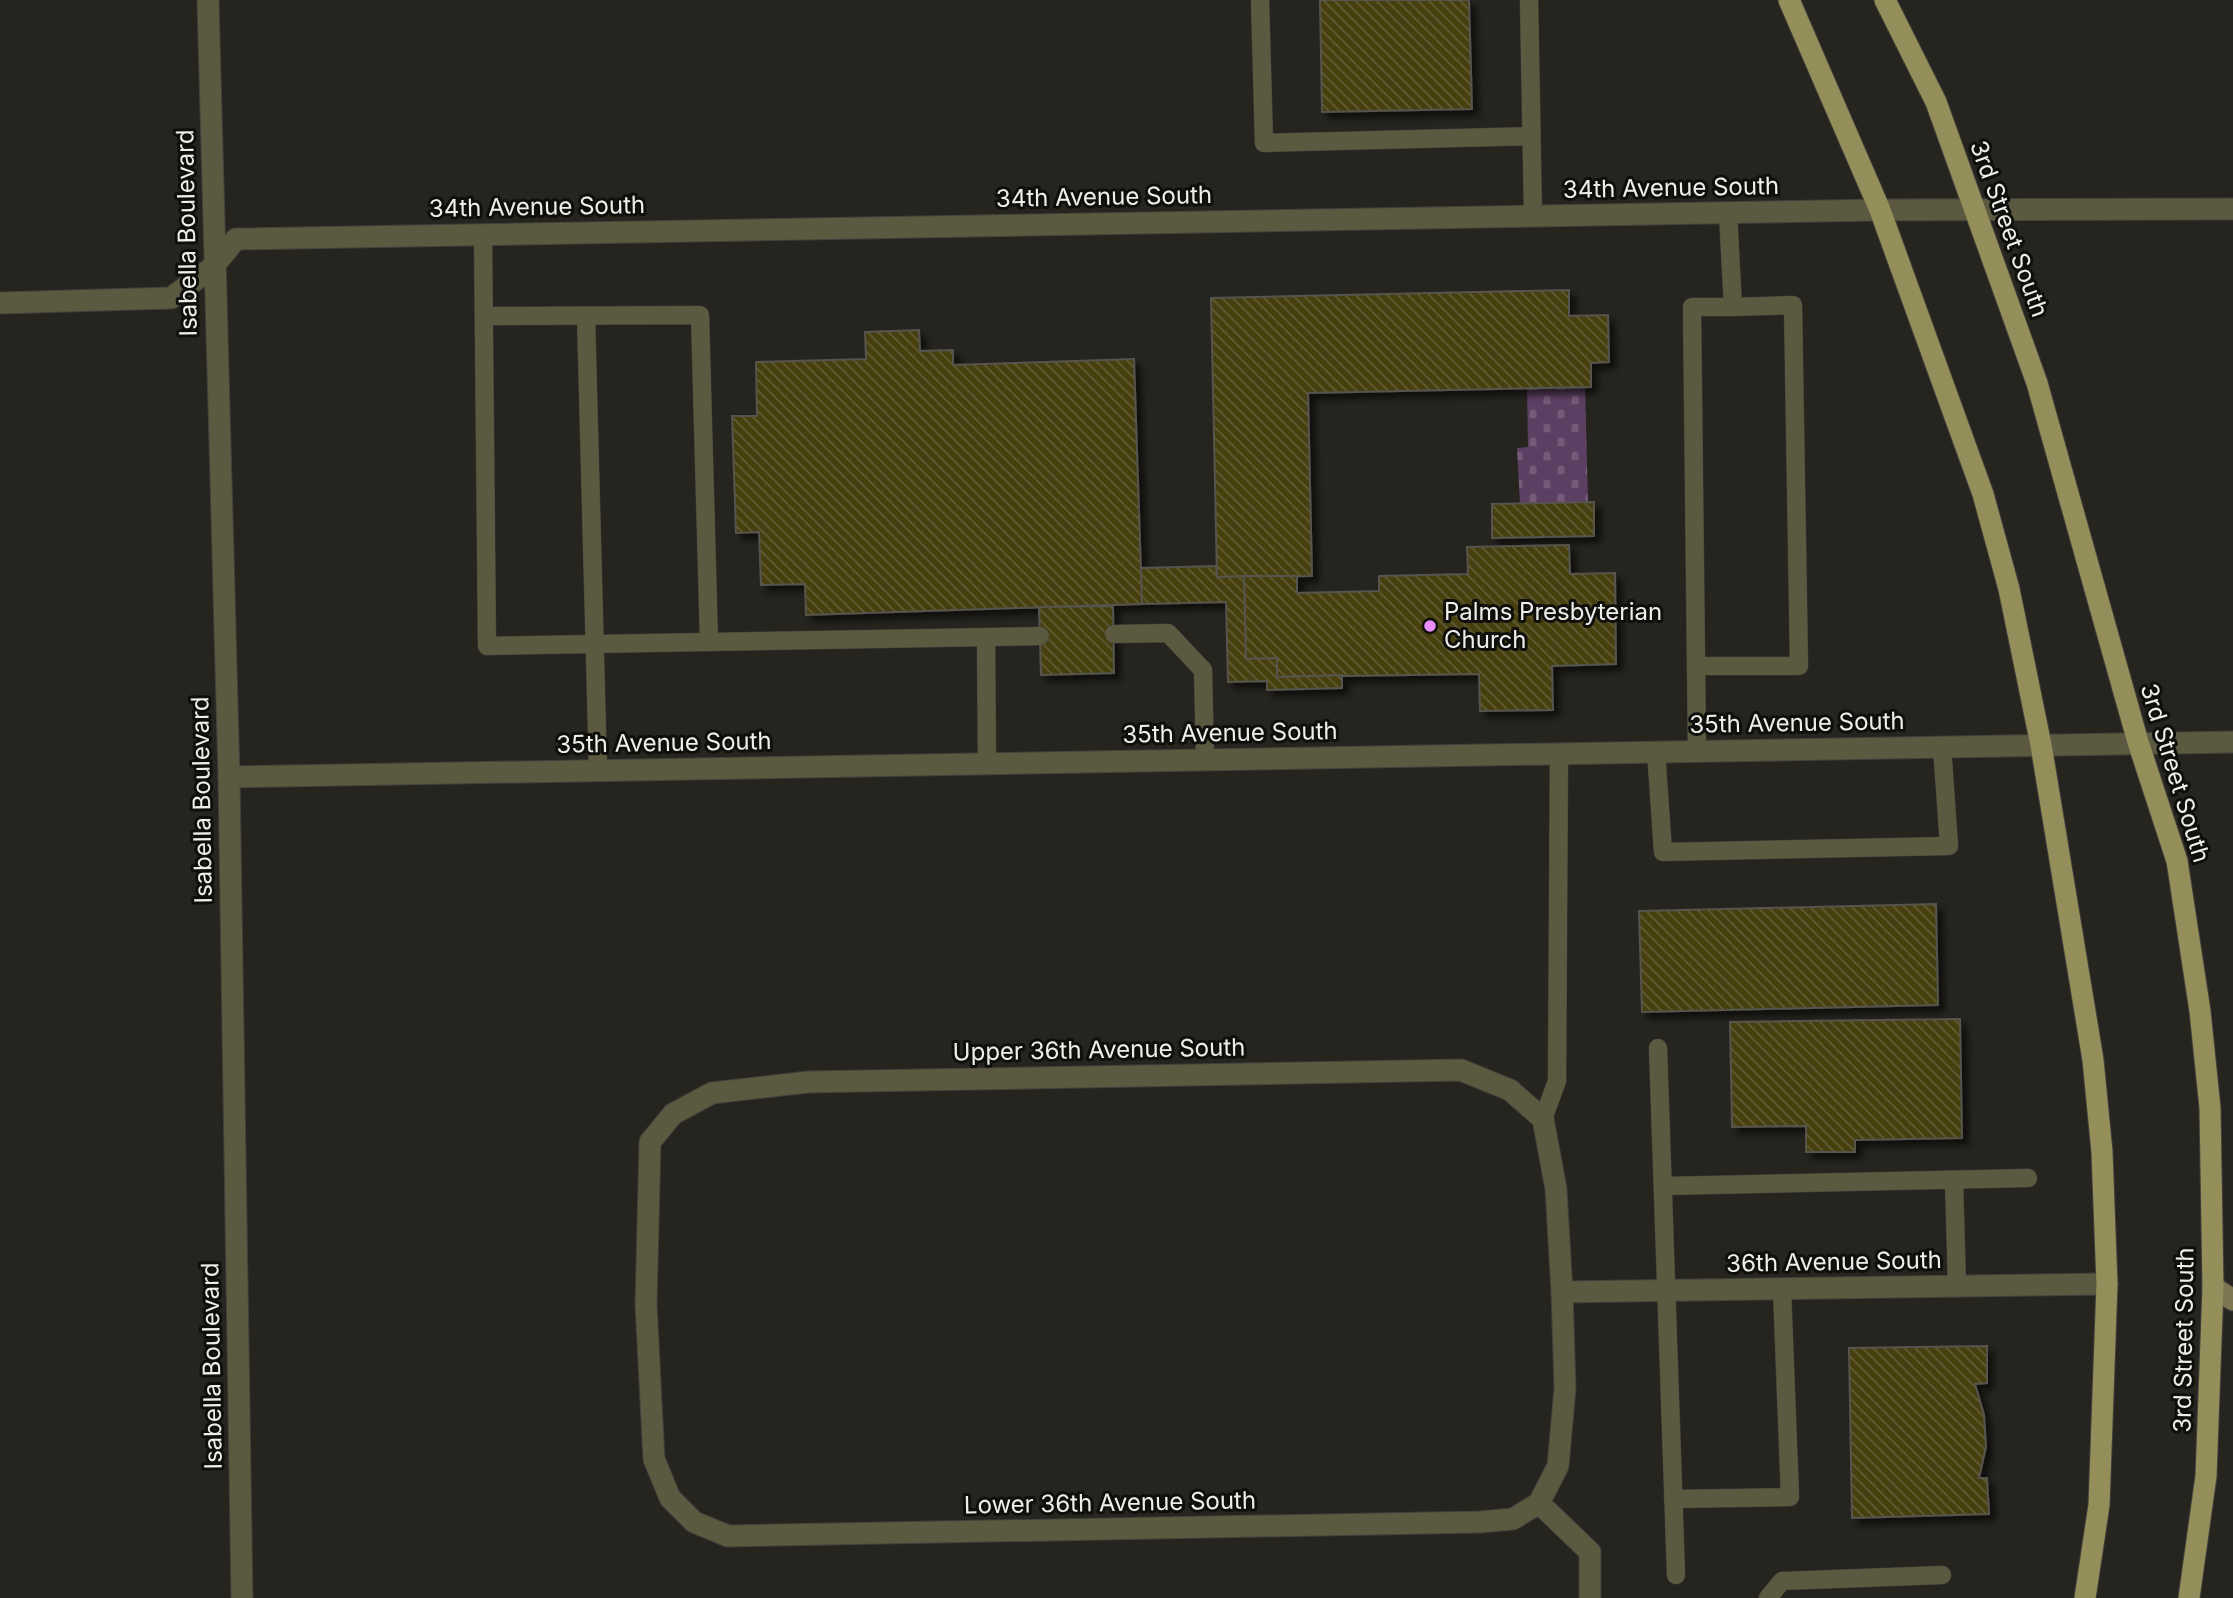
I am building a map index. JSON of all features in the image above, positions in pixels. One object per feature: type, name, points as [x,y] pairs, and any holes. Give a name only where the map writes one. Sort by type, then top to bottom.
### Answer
[{"type":"main road","points":[[1789,0],[1880,210],[1983,494],[2009,589],[2041,745],[2093,1060],[2102,1152],[2107,1284],[2099,1505],[2085,1598]]},
{"type":"main road","name":"3rd Street South","points":[[1885,0],[1936,102],[2037,383],[2138,742],[2177,861],[2200,1011],[2210,1108],[2213,1287],[2207,1476],[2189,1598]]},
{"type":"street","name":"Isabella Boulevard","points":[[208,0],[213,267],[229,777],[242,1598]]},
{"type":"street","name":"34th Avenue South","points":[[0,303],[171,298],[213,267],[236,239],[1880,210],[1974,212],[2233,209]]},
{"type":"street","name":"35th Avenue South","points":[[229,777],[2233,742]]},
{"type":"street","name":"Upper 36th Avenue South","points":[[646,1305],[650,1142],[673,1114],[712,1093],[808,1082],[1461,1070],[1510,1090],[1543,1119]]},
{"type":"street","points":[[1543,1119],[1556,1189],[1565,1388],[1558,1466],[1539,1503],[1590,1552],[1590,1598]]},
{"type":"street","name":"36th Avenue South","points":[[1562,1292],[2107,1284]]},
{"type":"street","points":[[2213,1287],[2233,1300]]},
{"type":"street","name":"Lower 36th Avenue South","points":[[646,1305],[654,1459],[670,1498],[694,1522],[728,1536],[1480,1522],[1513,1519],[1539,1503]]},
{"type":"lane","points":[[1260,0],[1264,143],[1531,136]]},
{"type":"lane","points":[[1529,0],[1533,216]]},
{"type":"lane","points":[[1728,213],[1733,307]]},
{"type":"lane","points":[[483,234],[487,646],[1040,636]]},
{"type":"lane","points":[[1696,666],[1799,666],[1793,305],[1692,307],[1696,666],[1698,751]]},
{"type":"lane","points":[[484,316],[700,315],[709,642]]},
{"type":"lane","points":[[586,316],[598,771]]},
{"type":"lane","points":[[1114,634],[1168,633],[1203,670],[1205,759]]},
{"type":"lane","points":[[986,637],[987,763]]},
{"type":"lane","points":[[1656,751],[1663,852],[1676,852],[1948,846],[1942,746]]},
{"type":"lane","points":[[1543,1119],[1557,1081],[1559,753]]},
{"type":"lane","points":[[1658,1048],[1676,1575]]},
{"type":"lane","points":[[1663,1186],[2028,1178]]},
{"type":"lane","points":[[1954,1180],[1957,1286]]},
{"type":"lane","points":[[1674,1499],[1790,1497],[1782,1289]]},
{"type":"lane","points":[[1768,1598],[1782,1581],[1942,1575]]},
{"type":"green space","points":[[1585,387],[1588,502],[1520,504],[1517,448],[1528,447],[1527,389]]},
{"type":"building","points":[[1320,0],[1469,0],[1472,109],[1322,112]]},
{"type":"building","points":[[1569,290],[1569,316],[1608,315],[1609,362],[1591,363],[1591,387],[1308,393],[1312,576],[1217,577],[1211,298]]},
{"type":"building","points":[[919,330],[920,351],[953,350],[953,365],[1134,359],[1142,604],[806,615],[805,584],[761,585],[759,532],[736,533],[732,416],[757,416],[756,362],[866,359],[865,332]]},
{"type":"building","points":[[1594,502],[1594,536],[1492,538],[1492,504]]},
{"type":"building","name":"Palms Presbyterian Church","points":[[1569,545],[1570,574],[1615,573],[1616,664],[1552,666],[1553,710],[1480,711],[1479,674],[1277,677],[1277,658],[1246,659],[1244,576],[1297,576],[1297,593],[1379,591],[1379,576],[1468,574],[1467,547]]},
{"type":"building","points":[[1216,566],[1217,577],[1244,576],[1246,659],[1277,658],[1277,677],[1342,675],[1342,688],[1267,690],[1267,681],[1228,682],[1226,602],[1142,604],[1141,568]]},
{"type":"building","points":[[1113,606],[1114,673],[1041,675],[1039,607]]},
{"type":"building","points":[[1936,904],[1938,1005],[1642,1012],[1639,911]]},
{"type":"building","points":[[1960,1019],[1962,1138],[1855,1140],[1855,1152],[1806,1152],[1806,1126],[1732,1127],[1730,1022]]},
{"type":"building","points":[[1987,1346],[1987,1383],[1975,1384],[1984,1415],[1986,1447],[1979,1478],[1987,1478],[1989,1514],[1852,1518],[1849,1348]]},
{"type":"place","name":"Palms Presbyterian Church","points":[[1430,626]]}]
